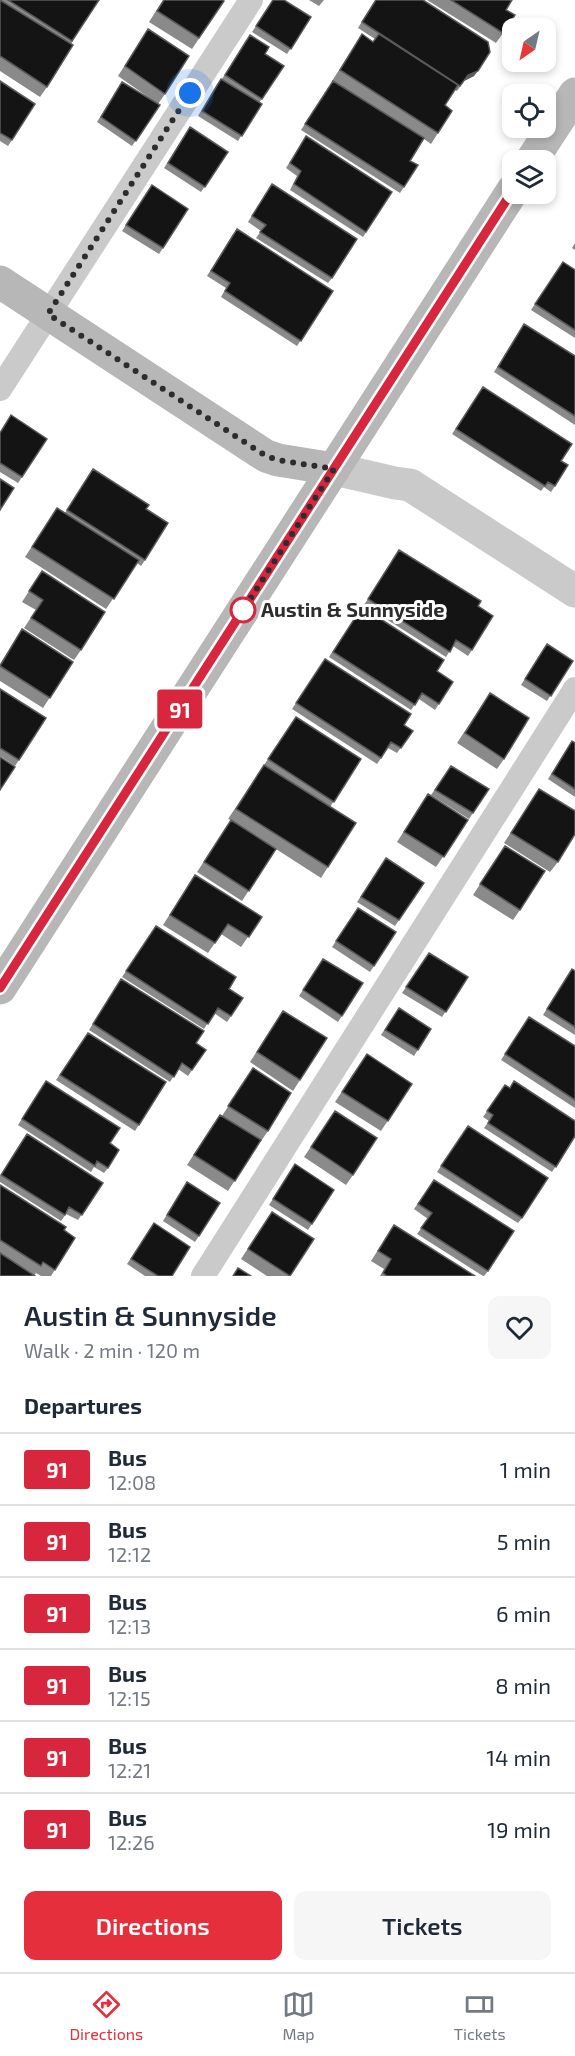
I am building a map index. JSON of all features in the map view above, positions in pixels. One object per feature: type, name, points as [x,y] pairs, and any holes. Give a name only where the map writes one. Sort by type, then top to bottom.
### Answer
[{"type":"street","points":[[539,150],[575,94]]},
{"type":"street","points":[[0,988],[504,204]]},
{"type":"street","points":[[0,282],[266,456],[395,483],[410,484],[575,591]]},
{"type":"lane","points":[[0,389],[251,0]]},
{"type":"lane","points":[[203,1276],[575,689]]},
{"type":"building","points":[[0,0],[73,45],[47,87],[0,56]]},
{"type":"building","points":[[8,0],[99,0],[72,41]]},
{"type":"building","points":[[164,0],[224,1],[199,38],[157,11]]},
{"type":"building","points":[[273,0],[284,0],[311,17],[291,49],[256,26]]},
{"type":"building","points":[[376,0],[423,0],[488,42],[490,52],[478,71],[468,75],[460,86],[362,22]]},
{"type":"building","points":[[451,0],[512,0],[506,10],[515,15],[513,18],[502,18],[502,32]]},
{"type":"building","points":[[148,29],[189,56],[165,94],[125,66]]},
{"type":"building","points":[[362,34],[373,42],[379,34],[458,85],[445,105],[452,111],[438,133],[340,70]]},
{"type":"building","points":[[250,35],[269,47],[265,54],[284,66],[262,99],[225,75]]},
{"type":"building","points":[[221,79],[262,104],[242,136],[202,111]]},
{"type":"building","points":[[0,81],[35,104],[12,140],[0,133]]},
{"type":"building","points":[[333,81],[424,138],[410,161],[418,165],[404,187],[305,124]]},
{"type":"building","points":[[122,82],[160,105],[136,141],[101,117]]},
{"type":"building","points":[[190,127],[228,152],[205,187],[168,163]]},
{"type":"building","points":[[306,136],[392,192],[366,232],[294,184],[301,171],[290,163]]},
{"type":"building","points":[[272,184],[357,239],[332,278],[260,232],[266,225],[252,216]]},
{"type":"building","points":[[152,185],[188,209],[163,248],[126,225]]},
{"type":"building","points":[[237,229],[333,291],[301,341],[225,291],[230,283],[211,271]]},
{"type":"building","points":[[563,262],[575,270],[575,330],[535,304]]},
{"type":"building","points":[[524,324],[575,356],[575,416],[498,367]]},
{"type":"building","points":[[483,387],[572,444],[561,461],[568,465],[555,486],[548,482],[545,486],[456,429]]},
{"type":"building","points":[[11,415],[47,439],[22,477],[0,463],[0,433]]},
{"type":"building","points":[[93,469],[149,505],[146,509],[168,523],[145,560],[67,510]]},
{"type":"building","points":[[0,479],[14,488],[0,510]]},
{"type":"building","points":[[57,508],[139,560],[114,599],[32,547]]},
{"type":"building","points":[[399,550],[481,601],[478,606],[493,616],[472,650],[456,640],[450,652],[368,599]]},
{"type":"building","points":[[42,571],[105,612],[81,650],[31,618],[43,600],[29,591]]},
{"type":"building","points":[[362,607],[444,660],[437,671],[453,682],[439,704],[422,693],[415,705],[333,652]]},
{"type":"building","points":[[22,629],[73,662],[50,698],[0,666]]},
{"type":"building","points":[[547,644],[573,661],[551,696],[525,679]]},
{"type":"building","points":[[325,659],[411,714],[404,725],[413,731],[401,748],[391,742],[381,758],[296,703]]},
{"type":"building","points":[[0,689],[46,718],[19,760],[0,748]]},
{"type":"building","points":[[490,693],[529,718],[504,759],[465,733]]},
{"type":"building","points":[[296,717],[361,759],[334,802],[268,759]]},
{"type":"building","points":[[572,741],[575,743],[575,789],[552,774]]},
{"type":"building","points":[[0,757],[15,767],[0,790]]},
{"type":"building","points":[[264,765],[356,823],[328,867],[236,809]]},
{"type":"building","points":[[451,766],[489,789],[473,813],[435,790]]},
{"type":"building","points":[[539,789],[575,811],[575,834],[558,862],[511,833]]},
{"type":"building","points":[[428,794],[468,820],[444,857],[404,832]]},
{"type":"building","points":[[231,820],[276,849],[249,891],[204,862]]},
{"type":"building","points":[[505,846],[545,871],[520,910],[480,884]]},
{"type":"building","points":[[386,858],[424,883],[399,920],[361,897]]},
{"type":"building","points":[[195,875],[262,917],[249,937],[228,924],[215,943],[170,915]]},
{"type":"building","points":[[358,908],[396,932],[374,966],[336,941]]},
{"type":"building","points":[[156,926],[236,977],[229,989],[243,998],[231,1016],[218,1008],[208,1024],[126,971]]},
{"type":"building","points":[[429,953],[468,977],[446,1012],[406,987]]},
{"type":"building","points":[[323,959],[363,983],[342,1016],[303,990]]},
{"type":"building","points":[[572,969],[575,971],[575,1027],[547,1009]]},
{"type":"building","points":[[121,979],[204,1031],[196,1043],[206,1050],[192,1070],[182,1063],[174,1077],[93,1024]]},
{"type":"building","points":[[399,1008],[431,1029],[418,1050],[385,1030]]},
{"type":"building","points":[[283,1011],[327,1038],[300,1080],[257,1052]]},
{"type":"building","points":[[529,1017],[575,1046],[575,1100],[505,1054]]},
{"type":"building","points":[[88,1033],[166,1082],[139,1125],[60,1075]]},
{"type":"building","points":[[367,1054],[412,1084],[388,1121],[342,1092]]},
{"type":"building","points":[[253,1068],[291,1093],[268,1131],[228,1106]]},
{"type":"building","points":[[46,1081],[120,1128],[110,1143],[119,1150],[108,1168],[97,1161],[95,1166],[22,1119]]},
{"type":"building","points":[[514,1081],[575,1121],[575,1136],[556,1167],[488,1123],[493,1115],[487,1111],[505,1085],[510,1088]]},
{"type":"building","points":[[335,1111],[377,1138],[353,1175],[311,1147]]},
{"type":"building","points":[[220,1115],[261,1140],[235,1181],[194,1155]]},
{"type":"building","points":[[468,1126],[548,1178],[522,1218],[441,1166]]},
{"type":"building","points":[[27,1134],[103,1183],[82,1215],[69,1207],[65,1215],[1,1175]]},
{"type":"building","points":[[295,1164],[334,1190],[312,1224],[273,1199]]},
{"type":"building","points":[[434,1180],[514,1231],[488,1271],[421,1228],[432,1213],[418,1204]]},
{"type":"building","points":[[187,1182],[220,1203],[199,1236],[167,1215]]},
{"type":"building","points":[[0,1185],[66,1227],[64,1230],[75,1238],[55,1270],[43,1262],[41,1266],[0,1240]]},
{"type":"building","points":[[272,1212],[314,1239],[290,1276],[248,1249]]},
{"type":"building","points":[[154,1223],[190,1247],[172,1276],[158,1276],[131,1259]]},
{"type":"building","points":[[394,1225],[475,1276],[387,1276],[383,1273],[391,1259],[378,1251]]},
{"type":"building","points":[[0,1253],[35,1276],[0,1276]]},
{"type":"building","points":[[238,1268],[251,1276],[233,1276]]},
{"type":"bus line","name":"91","points":[[0,988],[504,204]]},
{"type":"place","name":"Austin & Sunnyside","points":[[243,610]]},
{"type":"route","points":[[190,93],[48,314],[266,456],[334,469],[243,610]]}]
